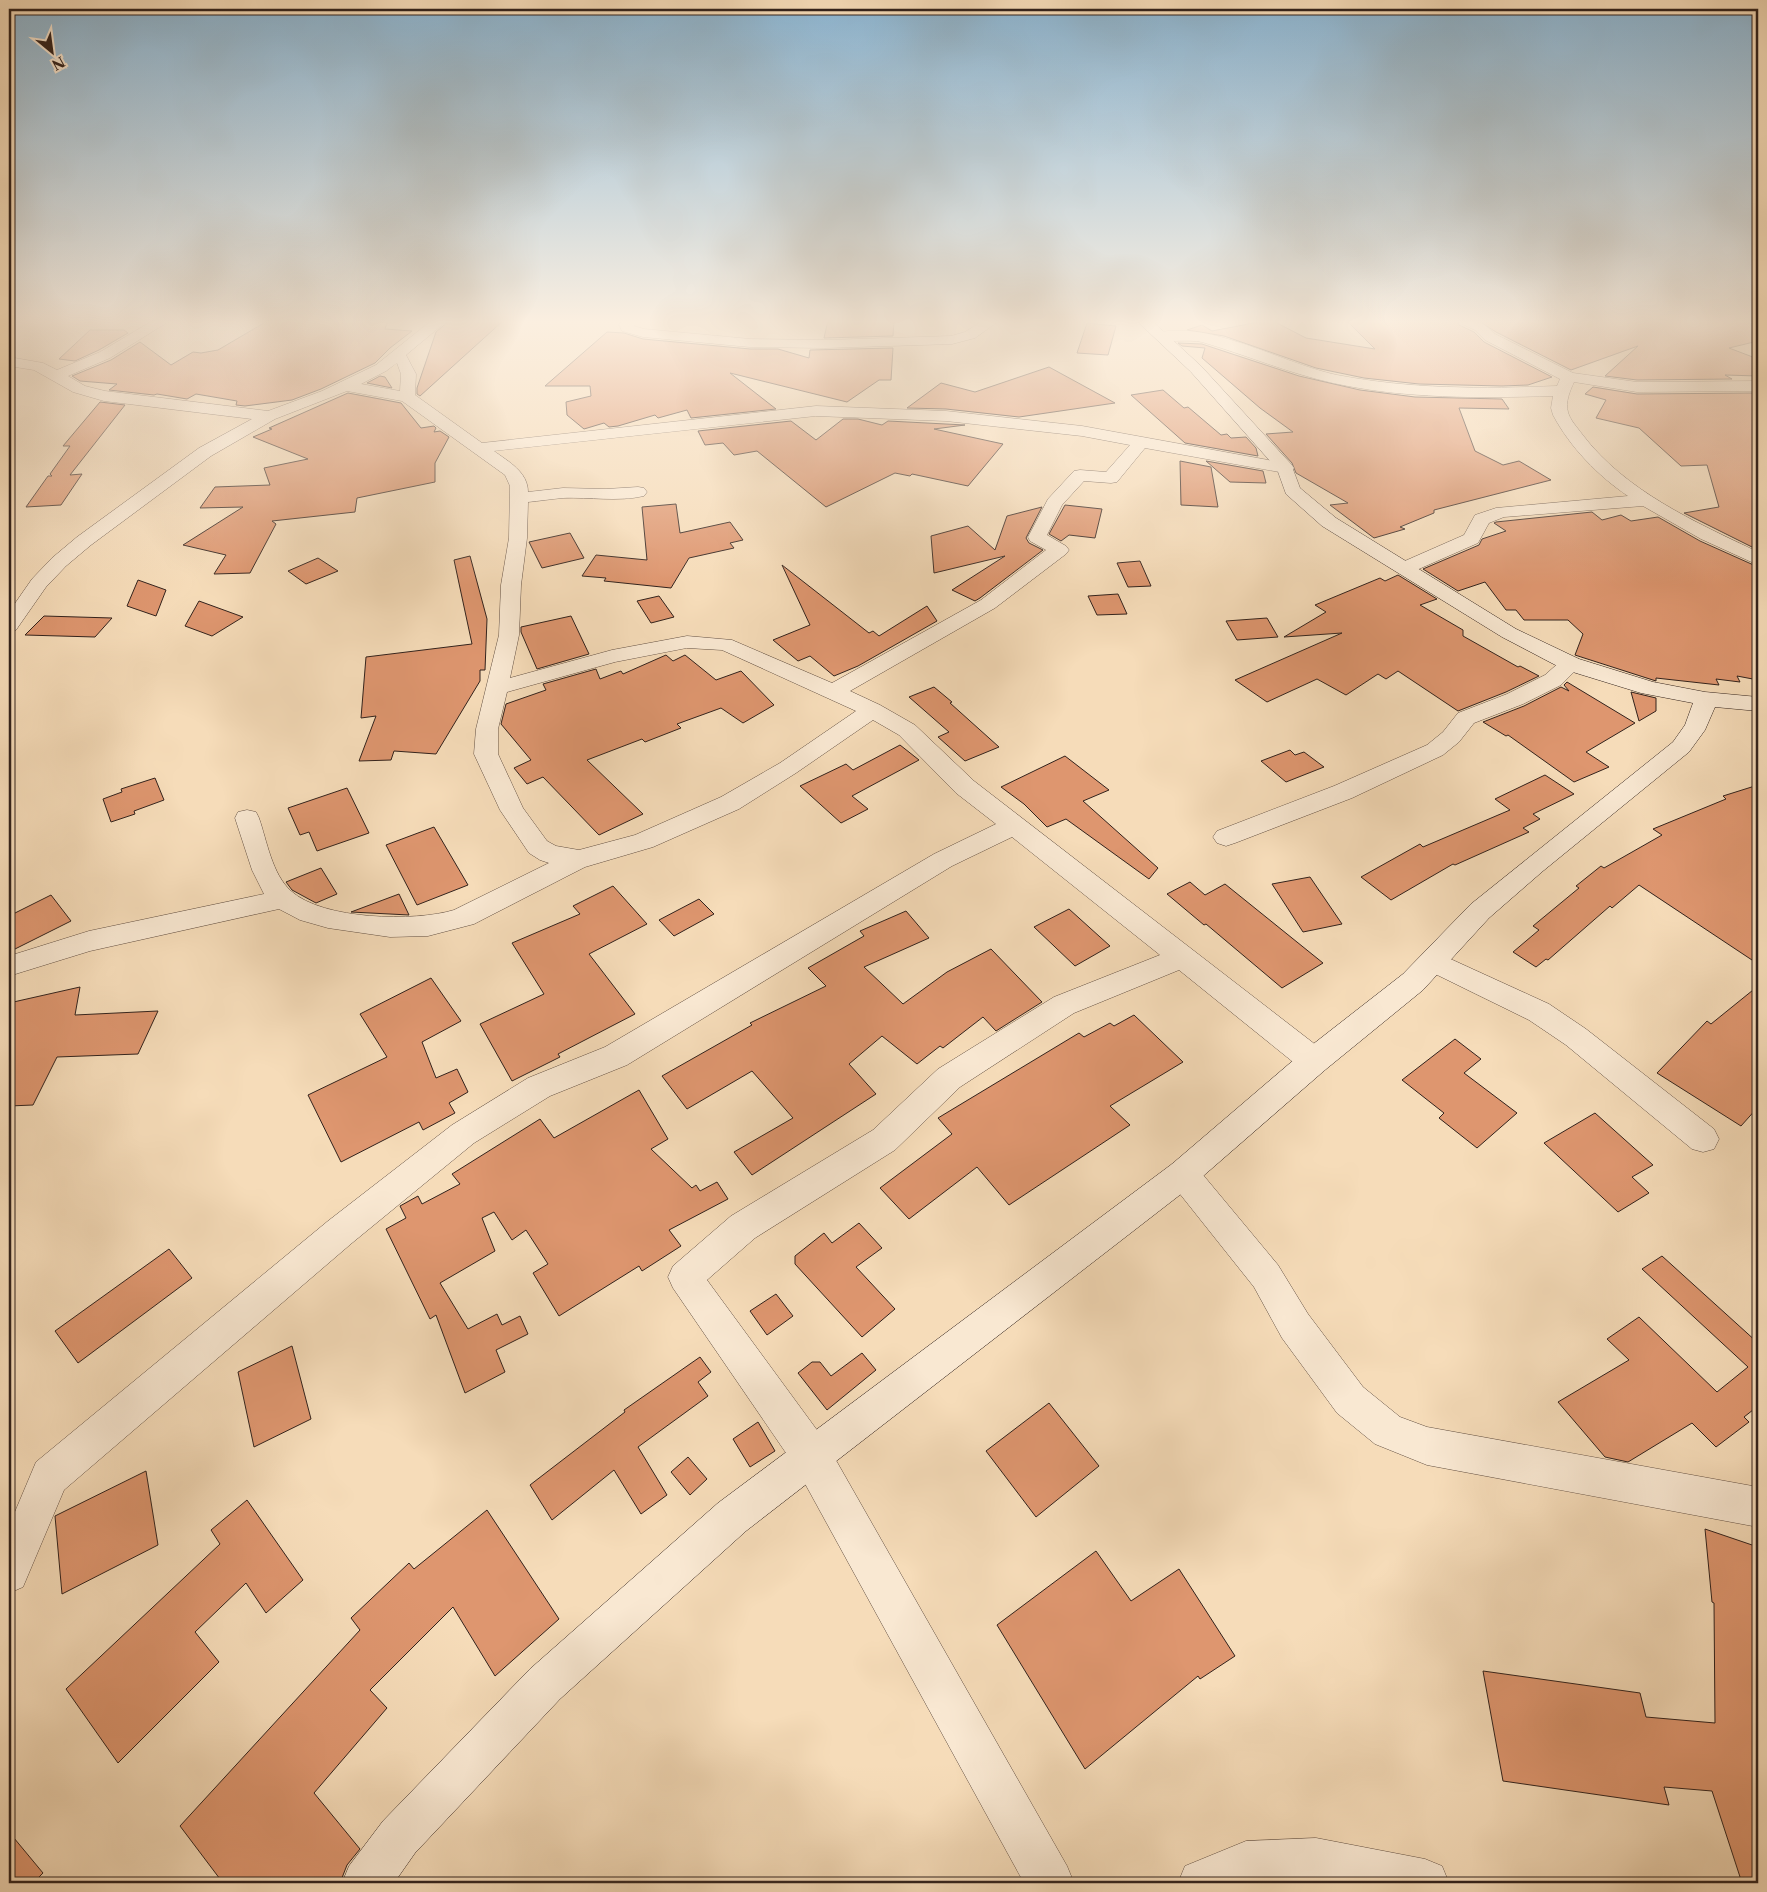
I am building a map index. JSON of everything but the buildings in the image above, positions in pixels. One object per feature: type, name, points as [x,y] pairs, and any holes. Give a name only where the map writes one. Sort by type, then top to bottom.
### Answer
[{"type":"street","points":[[205,408],[269,416]]},
{"type":"street","points":[[9,626],[38,583],[84,541],[205,452],[269,416],[289,408]]},
{"type":"street","points":[[424,408],[512,472],[519,486],[518,538],[511,585],[509,635],[487,729],[486,754],[512,810],[538,848],[549,854],[579,859]]},
{"type":"street","points":[[1231,408],[1285,468],[1292,490],[1329,522],[1509,633],[1571,664],[1649,688],[1704,699],[1758,704]]},
{"type":"street","points":[[1560,408],[1560,413],[1576,439],[1608,474],[1647,500],[1758,559]]},
{"type":"street","points":[[480,448],[816,411],[946,416],[1082,431],[1285,468]]},
{"type":"street","points":[[834,693],[846,683],[884,664],[943,628],[988,604],[1059,550],[1037,537],[1054,503],[1080,475],[1110,478],[1141,442]]},
{"type":"street","points":[[519,498],[563,493],[606,494],[638,492]]},
{"type":"street","points":[[1405,568],[1471,539],[1482,519],[1502,512],[1647,500]]},
{"type":"street","points":[[497,688],[612,656],[687,642],[725,644],[872,710],[907,730],[965,787],[1184,957],[1314,1061]]},
{"type":"street","points":[[1226,837],[1343,792],[1435,750],[1451,737],[1466,718],[1516,699],[1553,680],[1571,664]]},
{"type":"street","points":[[366,1883],[399,1837],[545,1684],[732,1517],[811,1455],[1183,1174],[1314,1061],[1413,982],[1480,911],[1534,865],[1681,747],[1694,732],[1702,713],[1704,699]]},
{"type":"street","points":[[247,818],[271,884],[284,899],[308,912],[369,927],[423,927],[445,924],[464,917],[579,859],[596,856],[644,841],[730,803],[788,768],[872,710]]},
{"type":"street","points":[[9,1573],[50,1476],[340,1232],[463,1134],[539,1087],[616,1056],[943,860],[1014,826]]},
{"type":"street","points":[[9,966],[89,941],[284,899]]},
{"type":"street","points":[[1050,1883],[811,1455],[685,1277],[743,1227],[884,1140],[949,1078],[1039,1020],[1064,1005],[1184,957]]},
{"type":"street","points":[[1433,961],[1546,1017],[1576,1037],[1703,1139]]},
{"type":"street","points":[[1183,1174],[1266,1276],[1295,1326],[1350,1400],[1388,1431],[1427,1446],[1758,1507]]},
{"type":"street","points":[[1202,1883],[1246,1865],[1316,1861],[1425,1883]]}]
